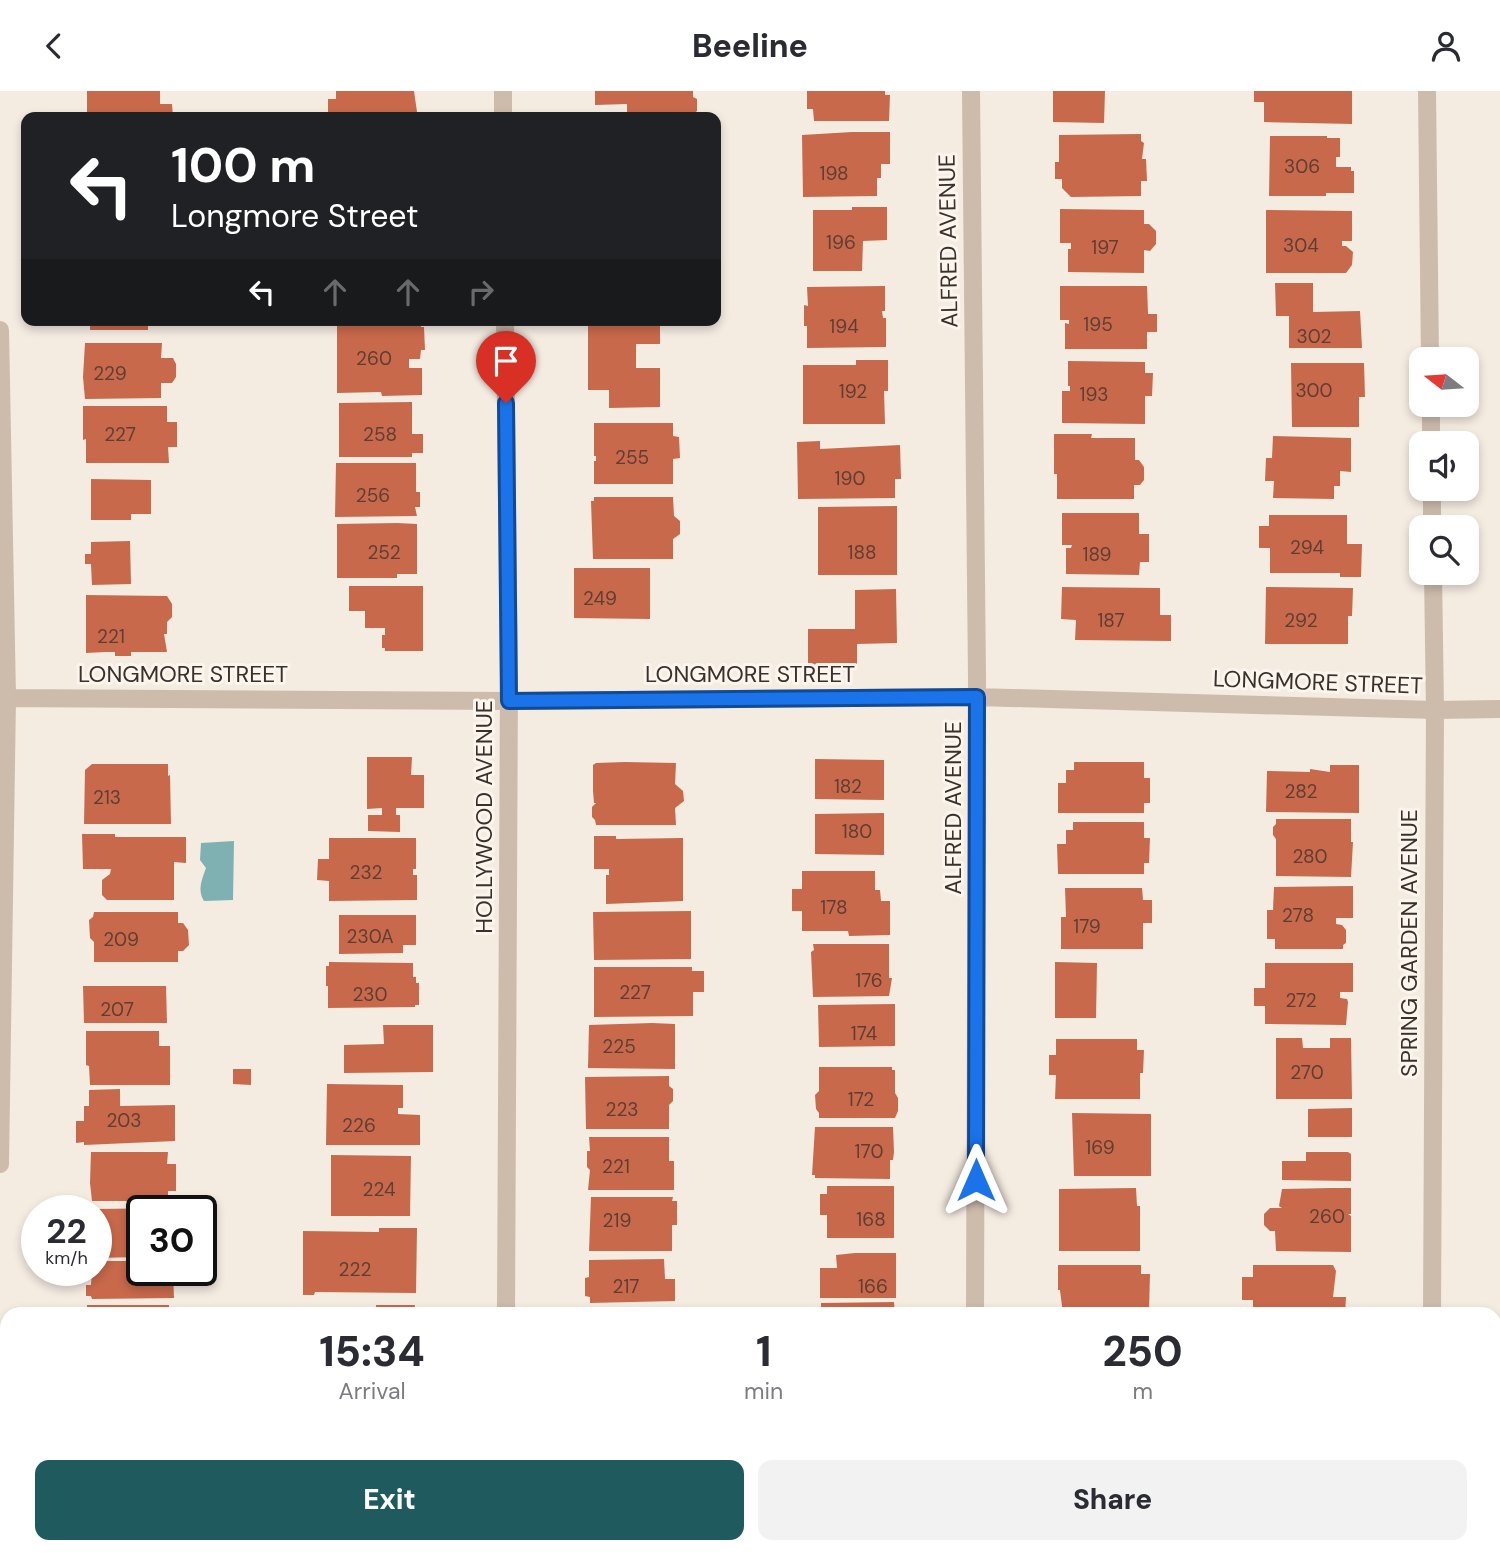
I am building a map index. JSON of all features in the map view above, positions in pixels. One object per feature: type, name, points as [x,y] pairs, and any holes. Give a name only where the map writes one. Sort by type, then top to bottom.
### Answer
[{"type":"street","points":[[503,91],[503,112]]},
{"type":"street","name":"ALFRED AVENUE","points":[[971,91],[977,697],[975,1307]]},
{"type":"street","points":[[1427,91],[1430,347]]},
{"type":"street","name":"HOLLYWOOD AVENUE","points":[[505,326],[509,701],[506,1307]]},
{"type":"street","points":[[0,330],[3,697],[0,1164]]},
{"type":"street","name":"SPRING GARDEN AVENUE","points":[[1432,1307],[1433,585]]},
{"type":"street","name":"LONGMORE STREET","points":[[3,697],[509,701],[977,697],[1435,710],[1500,709]]},
{"type":"water","points":[[234,841],[233,900],[204,901],[201,889],[206,868],[200,860],[201,843]]},
{"type":"building","points":[[87,91],[160,91],[160,104],[172,104],[173,112],[87,112]]},
{"type":"building","points":[[336,91],[414,91],[417,112],[328,112],[328,99],[336,99]]},
{"type":"building","points":[[595,91],[693,91],[693,97],[697,99],[697,111],[627,112],[627,104],[595,105]]},
{"type":"building","points":[[807,91],[885,91],[885,95],[890,95],[889,121],[814,121],[813,109],[807,109]]},
{"type":"building","points":[[1053,91],[1105,91],[1104,123],[1053,122]]},
{"type":"building","points":[[1254,91],[1352,91],[1352,124],[1264,122],[1264,102],[1254,102]]},
{"type":"building","points":[[890,132],[890,164],[881,164],[881,178],[877,178],[877,196],[803,197],[802,135]]},
{"type":"building","points":[[1141,134],[1141,141],[1144,143],[1142,159],[1146,159],[1147,181],[1141,181],[1141,196],[1071,197],[1062,188],[1062,179],[1055,179],[1055,162],[1059,162],[1059,135]]},
{"type":"building","points":[[1270,136],[1340,138],[1340,157],[1336,157],[1336,167],[1351,167],[1351,171],[1354,171],[1354,193],[1269,196]]},
{"type":"building","points":[[852,207],[887,207],[887,240],[863,241],[862,271],[813,271],[813,210],[852,210]]},
{"type":"building","points":[[1060,209],[1144,210],[1144,224],[1149,224],[1156,231],[1156,244],[1150,251],[1144,250],[1144,273],[1068,272],[1068,249],[1071,249],[1071,243],[1060,243]]},
{"type":"building","points":[[1266,210],[1352,211],[1352,241],[1342,241],[1342,246],[1353,252],[1352,265],[1346,273],[1266,273]]},
{"type":"building","points":[[1275,283],[1313,283],[1313,312],[1360,311],[1362,348],[1289,348],[1289,316],[1276,316]]},
{"type":"building","points":[[885,286],[885,311],[882,311],[883,318],[886,318],[886,347],[807,348],[804,305],[808,306],[807,287]]},
{"type":"building","points":[[1060,286],[1147,286],[1148,314],[1157,314],[1157,332],[1147,332],[1147,349],[1065,349],[1065,323],[1069,324],[1069,320],[1060,320]]},
{"type":"building","points":[[90,326],[148,326],[148,330],[90,330]]},
{"type":"building","points":[[337,326],[424,327],[425,350],[421,350],[420,359],[409,359],[409,368],[422,368],[422,395],[337,393]]},
{"type":"building","points":[[588,326],[660,326],[660,344],[636,344],[636,368],[660,368],[660,407],[609,408],[609,390],[588,390]]},
{"type":"building","points":[[85,343],[162,343],[161,358],[173,358],[176,377],[172,383],[161,383],[161,398],[85,399]]},
{"type":"building","points":[[856,360],[888,360],[888,391],[884,391],[885,424],[803,424],[803,365],[856,365]]},
{"type":"building","points":[[1068,361],[1145,362],[1145,373],[1153,373],[1152,396],[1145,396],[1145,424],[1062,423],[1062,391],[1070,391]]},
{"type":"building","points":[[1291,363],[1364,363],[1365,397],[1359,397],[1359,427],[1292,427]]},
{"type":"building","points":[[412,402],[412,434],[423,434],[423,453],[412,453],[412,457],[339,457],[339,403]]},
{"type":"building","points":[[83,406],[167,406],[167,422],[177,422],[177,447],[168,447],[169,463],[86,463]]},
{"type":"building","points":[[594,423],[673,423],[673,436],[679,437],[680,458],[673,459],[673,484],[594,484]]},
{"type":"building","points":[[1054,434],[1092,434],[1091,438],[1135,438],[1135,460],[1139,460],[1144,467],[1144,480],[1140,485],[1134,485],[1134,499],[1057,499]]},
{"type":"building","points":[[1273,436],[1351,438],[1351,472],[1340,471],[1340,486],[1334,486],[1334,499],[1273,498],[1274,481],[1265,481],[1266,458],[1272,458]]},
{"type":"building","points":[[820,441],[820,449],[900,445],[901,479],[895,479],[895,498],[798,499],[797,442]]},
{"type":"building","points":[[336,463],[416,463],[416,492],[420,492],[420,507],[415,507],[417,516],[335,517]]},
{"type":"building","points":[[91,479],[151,480],[151,514],[131,514],[131,520],[91,520]]},
{"type":"building","points":[[594,497],[673,497],[674,516],[680,521],[680,534],[673,539],[673,559],[593,559],[591,501],[594,501]]},
{"type":"building","points":[[897,506],[897,575],[818,575],[818,507]]},
{"type":"building","points":[[1062,513],[1139,513],[1139,534],[1149,534],[1149,562],[1140,562],[1139,575],[1066,574],[1066,548],[1071,548],[1072,545],[1062,545]]},
{"type":"building","points":[[1269,515],[1347,515],[1347,544],[1362,544],[1361,577],[1340,577],[1340,573],[1270,573],[1270,548],[1259,548],[1259,526],[1269,526]]},
{"type":"building","points":[[337,524],[417,524],[417,574],[397,574],[397,578],[337,578]]},
{"type":"building","points":[[130,541],[131,584],[92,585],[91,564],[85,564],[85,554],[91,554],[91,542]]},
{"type":"building","points":[[574,568],[650,568],[650,619],[574,618]]},
{"type":"building","points":[[349,586],[423,586],[423,651],[385,651],[385,648],[382,648],[382,635],[385,635],[385,628],[365,628],[365,611],[349,611]]},
{"type":"building","points":[[1062,587],[1160,588],[1160,615],[1171,615],[1171,641],[1075,640],[1076,620],[1061,619]]},
{"type":"building","points":[[1266,587],[1353,588],[1352,616],[1348,616],[1348,644],[1265,644]]},
{"type":"building","points":[[896,589],[897,643],[857,644],[857,664],[808,665],[808,629],[855,629],[855,590]]},
{"type":"building","points":[[86,595],[167,596],[172,604],[172,617],[167,622],[167,634],[164,634],[167,652],[131,652],[131,656],[115,656],[115,652],[86,653]]},
{"type":"building","points":[[367,757],[412,757],[411,775],[424,775],[424,808],[396,808],[396,815],[400,815],[400,832],[368,831],[368,815],[382,815],[382,808],[367,809]]},
{"type":"building","points":[[815,759],[884,760],[884,800],[815,799]]},
{"type":"building","points":[[625,762],[676,763],[675,784],[683,791],[684,801],[675,808],[676,825],[596,825],[592,817],[592,807],[596,803],[593,765]]},
{"type":"building","points":[[1074,762],[1144,762],[1144,778],[1150,778],[1150,803],[1144,803],[1144,813],[1058,813],[1058,783],[1066,783],[1066,770],[1074,770]]},
{"type":"building","points":[[92,764],[168,764],[171,824],[84,824],[85,770]]},
{"type":"building","points":[[1330,765],[1359,765],[1359,813],[1266,812],[1267,771],[1310,772],[1310,769],[1330,772]]},
{"type":"building","points":[[884,813],[884,855],[815,854],[815,814]]},
{"type":"building","points":[[1276,819],[1351,819],[1351,877],[1276,876],[1276,839],[1273,827]]},
{"type":"building","points":[[1073,822],[1144,822],[1144,838],[1150,838],[1149,863],[1144,863],[1144,874],[1058,874],[1057,844],[1066,844],[1066,830],[1073,830]]},
{"type":"building","points":[[82,834],[186,837],[186,863],[174,862],[174,900],[107,900],[102,895],[102,880],[110,874],[111,869],[83,869]]},
{"type":"building","points":[[594,836],[616,836],[616,839],[683,838],[683,901],[606,904],[606,875],[609,875],[609,869],[594,869]]},
{"type":"building","points":[[329,838],[416,838],[416,869],[413,869],[413,875],[417,875],[417,900],[329,901],[329,881],[317,880],[318,859],[329,859]]},
{"type":"building","points":[[802,871],[875,871],[875,890],[880,890],[881,901],[890,901],[890,935],[849,936],[848,931],[802,931],[802,911],[792,911],[792,889],[802,889]]},
{"type":"building","points":[[1353,886],[1353,918],[1336,918],[1336,924],[1342,925],[1346,930],[1343,949],[1275,949],[1275,939],[1267,939],[1267,910],[1273,910],[1274,887]]},
{"type":"building","points":[[1065,888],[1142,888],[1143,900],[1152,900],[1152,923],[1143,923],[1143,949],[1061,949],[1061,917],[1066,917]]},
{"type":"building","points":[[691,911],[691,959],[594,960],[593,912]]},
{"type":"building","points":[[94,912],[178,912],[178,923],[183,923],[188,930],[189,945],[183,951],[178,951],[178,962],[94,962],[94,942],[90,938],[89,920]]},
{"type":"building","points":[[339,915],[416,915],[416,945],[403,945],[403,953],[339,954]]},
{"type":"building","points":[[813,944],[889,944],[889,978],[892,978],[889,996],[813,997]]},
{"type":"building","points":[[329,962],[413,963],[413,977],[416,977],[416,983],[419,983],[419,1005],[328,1008],[326,966],[329,966]]},
{"type":"building","points":[[1055,962],[1097,963],[1096,1018],[1055,1018]]},
{"type":"building","points":[[1265,963],[1353,963],[1353,992],[1340,992],[1340,998],[1347,999],[1348,1002],[1346,1025],[1265,1024],[1265,1006],[1254,1006],[1254,988],[1265,988]]},
{"type":"building","points":[[594,967],[692,967],[692,971],[704,971],[704,992],[693,992],[693,1016],[594,1017]]},
{"type":"building","points":[[83,986],[166,986],[167,1023],[84,1023]]},
{"type":"building","points":[[895,1004],[895,1046],[819,1047],[818,1005]]},
{"type":"building","points":[[675,1024],[675,1069],[588,1068],[589,1025]]},
{"type":"building","points":[[383,1025],[433,1025],[433,1072],[344,1073],[344,1045],[384,1044]]},
{"type":"building","points":[[86,1031],[159,1031],[159,1046],[170,1046],[170,1085],[90,1085],[89,1066],[86,1065]]},
{"type":"building","points":[[1276,1038],[1302,1038],[1303,1048],[1330,1048],[1330,1038],[1351,1038],[1352,1099],[1276,1099]]},
{"type":"building","points":[[1056,1039],[1137,1039],[1137,1050],[1144,1050],[1143,1073],[1140,1073],[1140,1099],[1055,1099],[1056,1075],[1049,1075],[1049,1055],[1056,1055]]},
{"type":"building","points":[[819,1067],[892,1067],[892,1070],[895,1070],[895,1093],[898,1098],[895,1118],[819,1118],[815,1095],[819,1091]]},
{"type":"building","points":[[233,1069],[251,1069],[251,1085],[233,1084]]},
{"type":"building","points":[[669,1076],[673,1101],[669,1105],[669,1129],[586,1129],[585,1077]]},
{"type":"building","points":[[327,1084],[403,1085],[403,1108],[398,1108],[398,1114],[420,1115],[420,1145],[326,1145]]},
{"type":"building","points":[[120,1089],[120,1106],[175,1105],[175,1141],[84,1145],[84,1142],[76,1143],[76,1121],[84,1121],[84,1106],[89,1106],[89,1090]]},
{"type":"building","points":[[1352,1108],[1352,1137],[1308,1137],[1308,1109]]},
{"type":"building","points":[[1072,1113],[1151,1114],[1151,1176],[1074,1176]]},
{"type":"building","points":[[815,1127],[893,1127],[894,1152],[893,1160],[890,1160],[890,1179],[815,1178],[815,1175],[812,1175]]},
{"type":"building","points":[[589,1137],[669,1137],[669,1161],[674,1161],[674,1190],[588,1190]]},
{"type":"building","points":[[91,1152],[168,1152],[167,1164],[176,1164],[176,1191],[168,1191],[168,1195],[126,1195],[126,1201],[112,1201],[112,1195],[91,1195]]},
{"type":"building","points":[[1306,1152],[1348,1152],[1351,1154],[1351,1181],[1282,1180],[1282,1161],[1306,1161]]},
{"type":"building","points":[[331,1155],[411,1156],[410,1216],[331,1216]]},
{"type":"building","points":[[827,1186],[894,1186],[894,1238],[827,1238],[827,1215],[820,1215],[820,1194],[827,1194]]},
{"type":"building","points":[[1136,1188],[1137,1206],[1140,1206],[1140,1251],[1059,1251],[1059,1189]]},
{"type":"building","points":[[1351,1188],[1351,1214],[1348,1214],[1351,1216],[1351,1252],[1276,1251],[1275,1231],[1270,1231],[1264,1225],[1264,1214],[1270,1208],[1282,1208],[1279,1206],[1282,1189]]},
{"type":"building","points":[[591,1197],[673,1197],[672,1201],[677,1201],[677,1225],[672,1225],[672,1251],[589,1251]]},
{"type":"building","points":[[112,1209],[126,1209],[126,1257],[112,1258]]},
{"type":"building","points":[[379,1228],[417,1228],[416,1293],[315,1292],[314,1295],[303,1295],[303,1231],[379,1232]]},
{"type":"building","points":[[896,1253],[896,1298],[820,1298],[820,1268],[837,1268],[836,1255]]},
{"type":"building","points":[[664,1259],[665,1279],[675,1279],[675,1301],[590,1303],[590,1297],[585,1296],[589,1260]]},
{"type":"building","points":[[112,1261],[126,1261],[126,1286],[174,1286],[174,1298],[92,1299],[91,1296],[86,1296],[86,1286],[112,1286]]},
{"type":"building","points":[[1058,1265],[1141,1265],[1141,1274],[1150,1274],[1149,1307],[1062,1307],[1058,1290]]},
{"type":"building","points":[[1253,1265],[1333,1265],[1336,1271],[1333,1297],[1346,1297],[1345,1307],[1253,1307],[1253,1300],[1242,1300],[1242,1277],[1253,1277]]},
{"type":"building","points":[[894,1302],[894,1307],[821,1307],[821,1303]]},
{"type":"building","points":[[87,1305],[169,1305],[169,1307]]},
{"type":"building","points":[[376,1305],[415,1305],[415,1307]]},
{"type":"route","points":[[506,403],[509,701],[977,697],[976,1180]]}]
